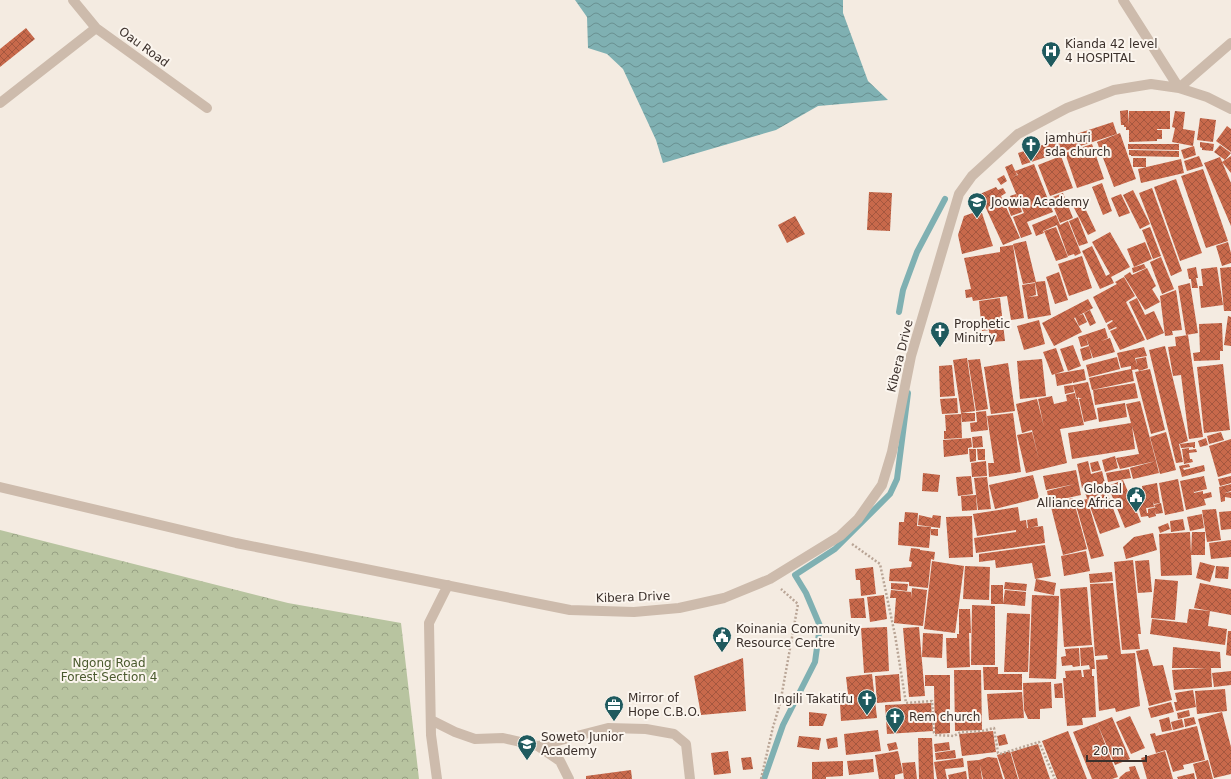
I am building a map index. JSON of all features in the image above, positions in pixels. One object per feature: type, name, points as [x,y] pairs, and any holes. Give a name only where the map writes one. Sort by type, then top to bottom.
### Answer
[{"type":"street","name":"Oau Road","points":[[74,0],[96,28],[207,108]]},
{"type":"street","points":[[1123,0],[1179,88],[1231,43]]},
{"type":"street","points":[[0,103],[96,28]]},
{"type":"street","name":"Kibera Drive","points":[[0,487],[228,541],[570,610],[634,612],[680,608],[724,598],[770,579],[840,536],[858,519],[882,485],[892,452],[911,356],[959,194],[972,176],[1018,134],[1067,108],[1114,90],[1151,84],[1179,88],[1207,97],[1231,109]]},
{"type":"street","points":[[437,779],[431,736],[429,623],[448,585]]},
{"type":"street","points":[[431,720],[455,732],[475,739],[503,738],[538,746],[560,761],[569,779]]},
{"type":"street","points":[[538,746],[608,728],[646,730],[674,734],[686,744],[690,779]]},
{"type":"path","points":[[840,536],[880,564],[895,635],[906,703],[932,701],[934,732],[936,735],[954,736],[961,732],[982,731],[994,728],[998,753],[1000,754],[1039,742],[1055,779]]},
{"type":"path","points":[[760,779],[780,704],[798,604],[770,579]]},
{"type":"green space","name":"Ngong Road Forest Section 4","points":[[0,530],[288,603],[401,623],[419,779],[0,779]]},
{"type":"water","points":[[575,0],[843,0],[843,13],[868,81],[888,100],[818,106],[776,130],[663,163],[656,140],[623,69],[607,54],[588,48],[587,17]]},
{"type":"building","points":[[26,28],[35,39],[0,67],[0,49]]},
{"type":"building","points":[[1128,110],[1128,125],[1129,111],[1170,111],[1170,129],[1157,129],[1157,141],[1129,142],[1129,130],[1126,130],[1124,125],[1121,125],[1120,111]]},
{"type":"building","points":[[1175,111],[1185,112],[1183,129],[1195,131],[1193,146],[1172,142],[1175,128],[1172,127]]},
{"type":"building","points":[[1200,118],[1216,120],[1213,142],[1197,140]]},
{"type":"building","points":[[1113,122],[1117,134],[1022,165],[1018,153]]},
{"type":"building","points":[[1227,126],[1231,129],[1231,152],[1216,141]]},
{"type":"building","points":[[1157,130],[1162,130],[1162,139],[1157,139]]},
{"type":"building","points":[[1120,133],[1136,179],[1114,187],[1097,142]]},
{"type":"building","points":[[1200,142],[1214,144],[1213,151],[1202,150],[1200,147]]},
{"type":"building","points":[[1092,144],[1104,179],[1077,188],[1065,153]]},
{"type":"building","points":[[1128,144],[1179,144],[1179,150],[1128,149]]},
{"type":"building","points":[[1220,145],[1231,153],[1225,160],[1214,152]]},
{"type":"building","points":[[1194,146],[1196,155],[1184,159],[1181,150]]},
{"type":"building","points":[[1129,150],[1179,151],[1179,157],[1131,156],[1129,155]]},
{"type":"building","points":[[1061,156],[1073,188],[1050,196],[1038,165]]},
{"type":"building","points":[[1199,156],[1203,166],[1187,171],[1184,161]]},
{"type":"building","points":[[1231,156],[1231,173],[1222,162]]},
{"type":"building","points":[[1220,157],[1231,183],[1231,226],[1204,163]]},
{"type":"building","points":[[1133,158],[1146,158],[1146,167],[1133,167]]},
{"type":"building","points":[[1181,159],[1184,173],[1141,183],[1138,169]]},
{"type":"building","points":[[1012,164],[1015,171],[1034,164],[1053,212],[1027,222],[1032,234],[1021,238],[1013,217],[1024,213],[1005,167]]},
{"type":"building","points":[[1203,169],[1228,241],[1206,248],[1181,176]]},
{"type":"building","points":[[1004,175],[1007,181],[1001,185],[997,179]]},
{"type":"building","points":[[1176,179],[1202,253],[1180,261],[1154,187]]},
{"type":"building","points":[[1102,183],[1112,211],[1103,215],[1092,187]]},
{"type":"building","points":[[996,187],[998,190],[1003,188],[1006,193],[1001,196],[1020,238],[1003,245],[984,204],[976,208],[974,202],[981,199],[980,194]]},
{"type":"building","points":[[1152,188],[1182,271],[1171,276],[1139,193]]},
{"type":"building","points":[[1133,190],[1150,224],[1140,229],[1123,195]]},
{"type":"building","points":[[869,192],[892,193],[890,231],[867,230]]},
{"type":"building","points":[[1063,193],[1073,218],[1060,223],[1050,198]]},
{"type":"building","points":[[1016,194],[1018,201],[1012,203],[1010,196]]},
{"type":"building","points":[[1121,194],[1130,213],[1119,217],[1111,198]]},
{"type":"building","points":[[1019,202],[1022,212],[1011,216],[1008,207]]},
{"type":"building","points":[[1082,202],[1096,231],[1088,235],[1073,206]]},
{"type":"building","points":[[981,210],[993,246],[962,254],[958,235],[964,216]]},
{"type":"building","points":[[1056,215],[1060,225],[1068,221],[1081,253],[1075,256],[1074,254],[1068,256],[1057,225],[1036,236],[1032,225]]},
{"type":"building","points":[[795,216],[805,234],[787,243],[778,225]]},
{"type":"building","points":[[1078,217],[1088,243],[1079,246],[1069,221]]},
{"type":"building","points":[[1056,227],[1068,257],[1056,261],[1044,231]]},
{"type":"building","points":[[1150,227],[1161,256],[1153,259],[1142,230]]},
{"type":"building","points":[[1110,232],[1130,267],[1111,277],[1114,283],[1100,289],[1082,251],[1092,246],[1106,276],[1110,274],[1092,242]]},
{"type":"building","points":[[1026,241],[1036,282],[1023,284],[1013,244]]},
{"type":"building","points":[[1145,242],[1152,259],[1134,267],[1127,249]]},
{"type":"building","points":[[1228,242],[1231,253],[1231,263],[1222,266],[1216,246]]},
{"type":"building","points":[[1013,245],[1024,318],[1011,320],[1007,296],[973,301],[972,297],[966,298],[965,290],[971,289],[964,258],[1000,252],[1000,247]]},
{"type":"building","points":[[1082,256],[1092,288],[1069,296],[1058,264]]},
{"type":"building","points":[[1161,257],[1174,289],[1162,294],[1150,262]]},
{"type":"building","points":[[1144,264],[1146,268],[1133,273],[1132,268]]},
{"type":"building","points":[[1196,267],[1198,288],[1192,288],[1191,279],[1189,279],[1187,269]]},
{"type":"building","points":[[1217,267],[1223,305],[1201,308],[1199,286],[1203,286],[1201,269]]},
{"type":"building","points":[[1231,267],[1231,311],[1224,311],[1220,268]]},
{"type":"building","points":[[1147,268],[1156,286],[1152,289],[1160,302],[1145,310],[1124,276],[1130,272],[1132,275]]},
{"type":"building","points":[[1059,272],[1068,300],[1055,304],[1046,277]]},
{"type":"building","points":[[1124,277],[1135,296],[1126,302],[1145,340],[1120,350],[1110,331],[1117,328],[1116,327],[1109,330],[1107,325],[1113,321],[1112,320],[1106,323],[1093,297],[1117,284],[1115,282]]},
{"type":"building","points":[[1045,281],[1051,315],[1028,319],[1022,285],[1035,283],[1036,295],[1028,297],[1038,296],[1035,282]]},
{"type":"building","points":[[1190,283],[1198,333],[1186,335],[1178,286]]},
{"type":"building","points":[[1176,290],[1182,330],[1172,331],[1173,335],[1165,336],[1160,296]]},
{"type":"building","points":[[1000,298],[1005,341],[990,342],[989,330],[982,331],[979,301]]},
{"type":"building","points":[[1137,298],[1145,315],[1154,311],[1164,333],[1147,340],[1129,302]]},
{"type":"building","points":[[1088,299],[1093,308],[1074,318],[1082,332],[1054,346],[1042,323]]},
{"type":"building","points":[[1090,310],[1096,323],[1090,326],[1084,313]]},
{"type":"building","points":[[1083,314],[1087,322],[1079,326],[1075,317]]},
{"type":"building","points":[[1228,316],[1231,317],[1231,346],[1224,345]]},
{"type":"building","points":[[1039,320],[1045,344],[1024,350],[1017,326]]},
{"type":"building","points":[[1222,323],[1223,351],[1220,351],[1220,360],[1194,361],[1193,353],[1200,352],[1199,324]]},
{"type":"building","points":[[1105,328],[1108,338],[1101,341],[1110,338],[1115,352],[1093,358],[1086,337],[1088,345],[1081,347],[1078,337]]},
{"type":"building","points":[[1188,335],[1203,437],[1189,439],[1181,375],[1173,376],[1168,347],[1176,346],[1175,337]]},
{"type":"building","points":[[1073,345],[1081,366],[1068,371],[1060,349]]},
{"type":"building","points":[[1089,346],[1092,358],[1083,361],[1080,349]]},
{"type":"building","points":[[1165,346],[1188,441],[1179,444],[1183,462],[1176,463],[1149,350]]},
{"type":"building","points":[[1144,347],[1147,356],[1135,358],[1137,365],[1136,359],[1146,357],[1148,368],[1139,371],[1138,369],[1132,370],[1134,381],[1092,390],[1089,378],[1131,369],[1131,366],[1121,368],[1117,353]]},
{"type":"building","points":[[1056,348],[1064,371],[1052,375],[1043,352]]},
{"type":"building","points":[[1117,357],[1120,369],[1089,377],[1086,365]]},
{"type":"building","points":[[967,358],[975,411],[961,413],[953,360]]},
{"type":"building","points":[[980,359],[988,409],[976,411],[968,360]]},
{"type":"building","points":[[1042,359],[1046,396],[1020,399],[1017,361]]},
{"type":"building","points":[[1008,363],[1015,411],[991,414],[984,367]]},
{"type":"building","points":[[1223,364],[1230,430],[1204,433],[1197,367]]},
{"type":"building","points":[[952,365],[955,396],[940,397],[939,366]]},
{"type":"building","points":[[1084,369],[1086,380],[1073,383],[1072,381],[1072,383],[1057,386],[1055,374]]},
{"type":"building","points":[[1150,369],[1165,430],[1151,434],[1135,372]]},
{"type":"building","points":[[1088,382],[1097,419],[1084,422],[1079,399],[1082,398],[1078,397],[1077,399],[1073,385]]},
{"type":"building","points":[[1135,383],[1138,398],[1095,405],[1093,390]]},
{"type":"building","points":[[1073,385],[1074,392],[1065,394],[1064,386]]},
{"type":"building","points":[[1075,393],[1076,399],[1078,399],[1084,425],[1060,429],[1067,463],[1026,473],[1017,435],[1032,432],[1039,460],[1032,430],[1022,433],[1016,404],[1037,399],[1044,427],[1038,399],[1052,396],[1054,404],[1067,401],[1066,395]]},
{"type":"building","points":[[957,398],[958,413],[942,414],[940,399]]},
{"type":"building","points":[[1140,401],[1156,461],[1120,469],[1116,458],[1139,454],[1132,426],[1135,449],[1072,459],[1068,433],[1131,423],[1126,404]]},
{"type":"building","points":[[1125,403],[1127,417],[1099,422],[1097,408]]},
{"type":"building","points":[[986,411],[988,430],[971,432],[970,423],[977,422],[976,412]]},
{"type":"building","points":[[961,413],[975,413],[975,421],[962,422]]},
{"type":"building","points":[[1013,413],[1021,472],[989,477],[988,463],[994,463],[987,416]]},
{"type":"building","points":[[961,414],[962,438],[944,439],[944,431],[946,431],[945,415]]},
{"type":"building","points":[[1166,432],[1176,470],[1160,474],[1150,437]]},
{"type":"building","points":[[1221,432],[1224,440],[1209,444],[1207,436]]},
{"type":"building","points":[[982,436],[983,447],[973,448],[972,437]]},
{"type":"building","points":[[971,438],[972,447],[968,448],[968,454],[944,457],[943,440]]},
{"type":"building","points":[[1206,438],[1208,445],[1200,447],[1198,441]]},
{"type":"building","points":[[1231,439],[1231,473],[1218,477],[1209,446]]},
{"type":"building","points":[[1195,442],[1195,448],[1181,448],[1180,444]]},
{"type":"building","points":[[1189,448],[1189,450],[1196,449],[1197,452],[1189,453],[1190,459],[1192,459],[1193,462],[1184,464],[1182,449]]},
{"type":"building","points":[[969,449],[976,449],[976,461],[970,462]]},
{"type":"building","points":[[977,449],[985,449],[985,460],[978,460]]},
{"type":"building","points":[[1115,456],[1118,468],[1105,472],[1102,460]]},
{"type":"building","points":[[986,461],[987,476],[972,477],[971,463]]},
{"type":"building","points":[[1088,461],[1091,474],[1102,471],[1105,483],[1082,488],[1077,464]]},
{"type":"building","points":[[1098,461],[1101,470],[1092,472],[1090,463]]},
{"type":"building","points":[[1156,461],[1159,473],[1133,479],[1130,468]]},
{"type":"building","points":[[1189,464],[1190,467],[1183,468],[1184,470],[1204,465],[1205,471],[1182,477],[1179,466]]},
{"type":"building","points":[[1129,469],[1131,478],[1108,482],[1106,473]]},
{"type":"building","points":[[1076,470],[1081,495],[1049,502],[1047,491],[1075,484],[1046,490],[1043,476]]},
{"type":"building","points":[[923,473],[940,475],[938,492],[922,491]]},
{"type":"building","points":[[1033,475],[1039,498],[995,509],[989,485]]},
{"type":"building","points":[[971,476],[973,494],[958,496],[956,477]]},
{"type":"building","points":[[1204,476],[1207,489],[1194,492],[1193,487],[1194,493],[1203,491],[1203,494],[1211,492],[1212,497],[1204,499],[1206,505],[1186,510],[1180,481]]},
{"type":"building","points":[[1231,476],[1231,483],[1220,486],[1218,479]]},
{"type":"building","points":[[987,477],[991,509],[978,510],[974,478]]},
{"type":"building","points":[[1178,479],[1184,511],[1165,515],[1159,483]]},
{"type":"building","points":[[1123,480],[1141,522],[1125,528],[1108,486]]},
{"type":"building","points":[[1157,483],[1160,503],[1154,504],[1153,501],[1154,507],[1146,508],[1147,513],[1148,509],[1157,507],[1154,505],[1161,503],[1163,513],[1156,514],[1155,511],[1156,516],[1149,518],[1148,516],[1141,517],[1137,502],[1144,500],[1142,486]]},
{"type":"building","points":[[1104,484],[1120,527],[1100,534],[1084,490]]},
{"type":"building","points":[[1231,484],[1231,491],[1224,493],[1231,492],[1231,498],[1225,497],[1225,501],[1221,502],[1219,487]]},
{"type":"building","points":[[976,495],[977,510],[962,511],[961,496]]},
{"type":"building","points":[[1073,498],[1087,549],[1063,555],[1050,503]]},
{"type":"building","points":[[1087,499],[1104,556],[1091,559],[1075,502]]},
{"type":"building","points":[[1018,507],[1020,521],[1026,520],[1027,528],[1043,526],[1045,543],[976,553],[974,538],[1016,532],[1016,530],[977,536],[973,514]]},
{"type":"building","points":[[1216,509],[1221,540],[1207,542],[1202,510]]},
{"type":"building","points":[[1231,511],[1231,529],[1221,530],[1219,512]]},
{"type":"building","points":[[905,512],[918,513],[917,526],[931,527],[929,548],[898,545],[899,522],[904,522]]},
{"type":"building","points":[[1202,514],[1204,528],[1190,531],[1187,517]]},
{"type":"building","points":[[919,515],[932,518],[933,515],[941,516],[940,528],[918,525]]},
{"type":"building","points":[[972,516],[973,557],[949,558],[946,517]]},
{"type":"building","points":[[1037,518],[1038,526],[1028,528],[1027,520]]},
{"type":"building","points":[[1183,519],[1185,530],[1171,532],[1170,521]]},
{"type":"building","points":[[1168,523],[1170,529],[1160,533],[1158,527]]},
{"type":"building","points":[[931,529],[938,529],[938,536],[931,535]]},
{"type":"building","points":[[1190,532],[1192,575],[1161,576],[1159,534]]},
{"type":"building","points":[[1192,532],[1205,532],[1205,555],[1191,555]]},
{"type":"building","points":[[1153,533],[1157,550],[1126,559],[1123,547],[1134,537]]},
{"type":"building","points":[[1231,540],[1231,557],[1211,559],[1209,543]]},
{"type":"building","points":[[1045,545],[1051,576],[1035,579],[1032,563],[996,568],[995,560],[979,562],[979,554]]},
{"type":"building","points":[[911,548],[935,552],[934,560],[931,559],[928,588],[909,586],[909,582],[889,581],[890,569],[911,567],[912,562],[909,561]]},
{"type":"building","points":[[1086,551],[1090,571],[1064,576],[1061,556]]},
{"type":"building","points":[[1133,560],[1141,634],[1138,634],[1140,649],[1122,650],[1114,562]]},
{"type":"building","points":[[1149,560],[1152,592],[1138,593],[1135,561]]},
{"type":"building","points":[[932,561],[964,566],[955,633],[924,629]]},
{"type":"building","points":[[1200,562],[1215,566],[1210,582],[1196,578]]},
{"type":"building","points":[[965,566],[990,567],[989,600],[963,599]]},
{"type":"building","points":[[1216,566],[1229,567],[1228,579],[1215,578]]},
{"type":"building","points":[[873,567],[876,594],[861,596],[860,580],[856,580],[855,569]]},
{"type":"building","points":[[1112,572],[1113,581],[1090,583],[1089,574]]},
{"type":"building","points":[[1036,579],[1056,583],[1054,595],[1034,591]]},
{"type":"building","points":[[1155,579],[1178,581],[1175,620],[1151,618]]},
{"type":"building","points":[[1005,582],[1027,584],[1026,591],[1004,589]]},
{"type":"building","points":[[891,583],[908,584],[907,591],[891,589]]},
{"type":"building","points":[[1113,583],[1121,654],[1135,653],[1140,706],[1116,712],[1115,708],[1099,711],[1096,660],[1108,659],[1107,655],[1095,656],[1090,584]]},
{"type":"building","points":[[1200,583],[1231,589],[1231,615],[1194,608]]},
{"type":"building","points":[[991,585],[1003,585],[1003,604],[991,604]]},
{"type":"building","points":[[1087,587],[1092,645],[1064,647],[1060,589]]},
{"type":"building","points":[[912,588],[927,590],[923,626],[894,623],[896,598],[890,598],[891,590],[911,592],[911,598]]},
{"type":"building","points":[[1005,590],[1026,592],[1025,606],[1003,604]]},
{"type":"building","points":[[884,595],[887,619],[870,622],[867,597]]},
{"type":"building","points":[[1032,595],[1059,596],[1056,679],[1029,678]]},
{"type":"building","points":[[864,598],[866,618],[851,618],[849,599]]},
{"type":"building","points":[[972,605],[995,606],[995,665],[971,665]]},
{"type":"building","points":[[959,609],[970,609],[970,667],[947,668],[946,638],[957,638],[957,634],[959,634]]},
{"type":"building","points":[[1189,609],[1210,611],[1208,626],[1227,629],[1225,645],[1150,634],[1152,619],[1187,623]]},
{"type":"building","points":[[1007,613],[1030,614],[1028,672],[1004,672]]},
{"type":"building","points":[[887,627],[889,671],[864,673],[861,628]]},
{"type":"building","points":[[919,627],[925,696],[909,697],[903,628]]},
{"type":"building","points":[[1228,631],[1231,631],[1231,656],[1226,655]]},
{"type":"building","points":[[923,633],[943,634],[942,658],[922,657]]},
{"type":"building","points":[[1093,647],[1095,669],[1090,669],[1089,665],[1081,666],[1080,648]]},
{"type":"building","points":[[1173,647],[1220,652],[1221,668],[1211,668],[1212,687],[1174,690],[1172,670],[1207,668],[1172,668]]},
{"type":"building","points":[[1079,648],[1080,666],[1062,666],[1061,657],[1066,656],[1065,649]]},
{"type":"building","points":[[1148,649],[1153,666],[1163,665],[1172,700],[1149,706],[1136,651]]},
{"type":"building","points":[[743,658],[746,711],[701,715],[694,676]]},
{"type":"building","points":[[983,667],[998,667],[998,674],[1022,674],[1022,690],[984,690]]},
{"type":"building","points":[[1092,669],[1092,676],[1094,676],[1096,717],[1082,718],[1083,725],[1067,726],[1063,678],[1066,678],[1065,671],[1081,670],[1082,677],[1084,677],[1083,670]]},
{"type":"building","points":[[954,670],[981,670],[982,730],[955,731]]},
{"type":"building","points":[[1231,671],[1231,685],[1214,687],[1212,673]]},
{"type":"building","points":[[872,674],[877,718],[841,721],[840,704],[849,703],[846,677]]},
{"type":"building","points":[[899,674],[901,701],[877,703],[875,676]]},
{"type":"building","points":[[925,675],[950,675],[950,733],[935,734],[934,686],[925,686]]},
{"type":"building","points":[[1051,682],[1052,708],[1040,709],[1040,719],[1028,719],[1024,710],[1023,683]]},
{"type":"building","points":[[1062,683],[1063,698],[1055,698],[1054,684]]},
{"type":"building","points":[[1225,689],[1227,711],[1197,714],[1195,691]]},
{"type":"building","points":[[1193,690],[1196,707],[1176,711],[1174,702],[1177,702],[1175,693]]},
{"type":"building","points":[[1022,692],[1024,718],[989,720],[987,694]]},
{"type":"building","points":[[1171,702],[1174,712],[1151,718],[1148,708]]},
{"type":"building","points":[[931,703],[933,731],[887,734],[885,705]]},
{"type":"building","points":[[1189,710],[1190,716],[1178,719],[1177,713]]},
{"type":"building","points":[[809,712],[827,714],[823,726],[809,726]]},
{"type":"building","points":[[1222,712],[1231,747],[1231,774],[1214,778],[1198,719]]},
{"type":"building","points":[[1130,716],[1145,748],[1131,754],[1116,722]]},
{"type":"building","points":[[1112,717],[1130,759],[1115,765],[1097,723]]},
{"type":"building","points":[[1169,717],[1172,730],[1162,732],[1159,720]]},
{"type":"building","points":[[1194,717],[1196,724],[1185,727],[1184,719]]},
{"type":"building","points":[[1182,719],[1184,727],[1173,730],[1171,722]]},
{"type":"building","points":[[1097,723],[1118,777],[1112,779],[1092,779],[1073,732]]},
{"type":"building","points":[[1197,726],[1205,760],[1183,765],[1184,769],[1173,772],[1166,750],[1156,753],[1150,734],[1155,733],[1156,736]]},
{"type":"building","points":[[878,730],[881,751],[846,755],[844,734]]},
{"type":"building","points":[[993,731],[996,752],[962,756],[959,734]]},
{"type":"building","points":[[1068,731],[1087,779],[1057,779],[1042,741]]},
{"type":"building","points":[[1005,734],[1008,744],[999,746],[997,736]]},
{"type":"building","points":[[799,736],[821,738],[819,750],[797,747]]},
{"type":"building","points":[[837,737],[838,747],[828,749],[826,739]]},
{"type":"building","points":[[918,738],[932,738],[934,779],[919,779]]},
{"type":"building","points":[[896,742],[898,749],[889,751],[887,744]]},
{"type":"building","points":[[949,742],[950,750],[935,752],[934,744]]},
{"type":"building","points":[[1038,744],[1050,779],[1019,779],[1011,752]]},
{"type":"building","points":[[955,750],[956,758],[936,760],[935,753]]},
{"type":"building","points":[[728,751],[731,773],[714,775],[711,753]]},
{"type":"building","points":[[898,751],[903,773],[895,775],[895,779],[879,779],[875,755]]},
{"type":"building","points":[[1010,751],[1018,779],[1005,779],[997,755]]},
{"type":"building","points":[[1165,751],[1173,779],[1147,779],[1141,758]]},
{"type":"building","points":[[751,757],[753,769],[743,770],[741,758]]},
{"type":"building","points":[[988,757],[997,758],[1003,779],[983,779],[980,765],[982,779],[969,779],[967,761],[979,760]]},
{"type":"building","points":[[963,758],[964,767],[945,769],[947,779],[937,779],[934,762]]},
{"type":"building","points":[[873,759],[874,772],[849,775],[847,761]]},
{"type":"building","points":[[1208,760],[1213,779],[1197,779],[1193,764]]},
{"type":"building","points":[[843,761],[843,776],[826,777],[826,779],[812,779],[812,762]]},
{"type":"building","points":[[915,762],[917,779],[904,779],[902,763]]},
{"type":"building","points":[[1135,766],[1140,779],[1119,779],[1126,772],[1130,771],[1129,767]]},
{"type":"building","points":[[631,770],[632,779],[586,779],[586,776]]},
{"type":"building","points":[[966,771],[967,779],[949,779],[948,775]]},
{"type":"building","points":[[1194,773],[1195,779],[1178,779],[1177,777]]},
{"type":"waterway","points":[[899,312],[903,290],[917,252],[945,199]]},
{"type":"waterway","points":[[764,779],[783,725],[815,662],[820,626],[806,593],[795,575],[835,549],[890,494],[897,479],[908,393]]},
{"type":"place","name":"Kianda 42 level 4 HOSPITAL","points":[[1051,68]]},
{"type":"place","name":"jamhuri sda church","points":[[1031,162]]},
{"type":"place","name":"Joowia Academy","points":[[977,219]]},
{"type":"place","name":"Prophetic Minitry","points":[[940,348]]},
{"type":"place","name":"Global Alliance Africa","points":[[1136,513]]},
{"type":"place","name":"Koinania Community Resource Centre","points":[[722,653]]},
{"type":"place","name":"Ingili Takatifu","points":[[867,716]]},
{"type":"place","name":"Mirror of Hope C.B.O.","points":[[614,722]]},
{"type":"place","name":"Rem church","points":[[895,734]]},
{"type":"place","name":"Soweto Junior Academy","points":[[527,761]]}]
